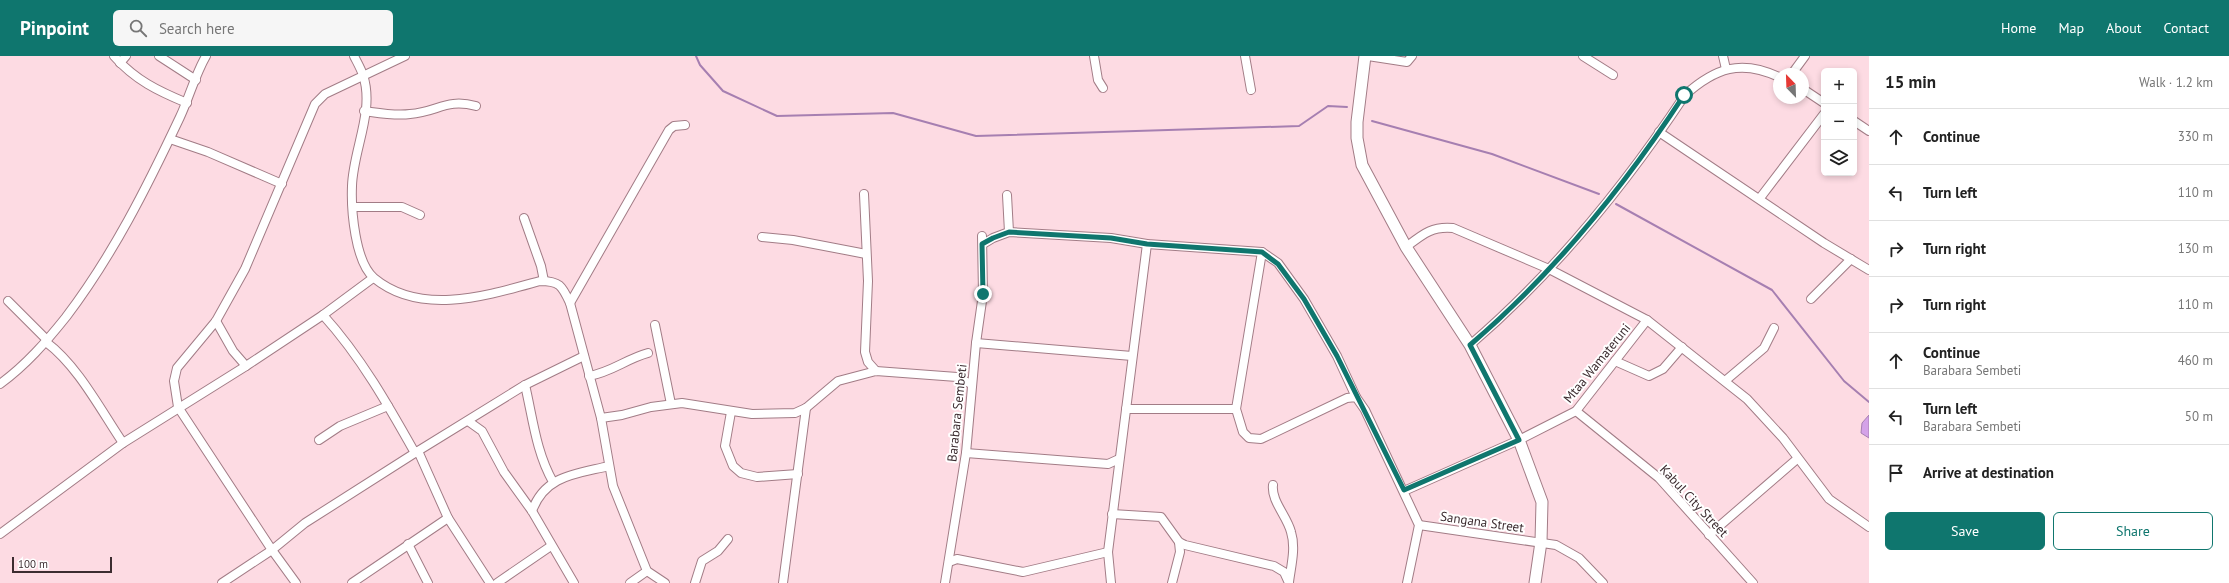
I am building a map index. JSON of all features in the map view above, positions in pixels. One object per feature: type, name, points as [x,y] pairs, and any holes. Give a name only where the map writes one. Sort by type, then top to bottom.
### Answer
[{"type":"street","points":[[114,56],[139,80],[187,103]]},
{"type":"street","points":[[120,63],[126,56]]},
{"type":"street","points":[[159,56],[196,80]]},
{"type":"street","points":[[0,384],[20,370],[46,341],[87,290],[118,240],[170,139],[187,103],[206,56]]},
{"type":"street","points":[[354,56],[363,76],[366,100],[352,186],[355,239],[362,258],[373,278],[406,295],[445,300],[465,299],[544,281],[553,281],[563,287],[570,303],[600,418],[613,486],[647,571],[665,583]]},
{"type":"street","points":[[296,583],[272,550],[178,407],[174,381],[177,368],[216,321],[245,270],[315,104],[325,94],[405,56]]},
{"type":"street","points":[[1094,56],[1098,80],[1103,88]]},
{"type":"street","points":[[1245,56],[1251,90]]},
{"type":"street","points":[[1412,56],[1407,62],[1366,56],[1357,122],[1359,152],[1362,165],[1374,190],[1406,247],[1470,345],[1519,440],[1542,502],[1541,542],[1535,583]]},
{"type":"street","points":[[1583,56],[1613,75]]},
{"type":"street","points":[[1723,56],[1726,69]]},
{"type":"street","points":[[1796,68],[1805,56]]},
{"type":"street","points":[[1470,345],[1505,315],[1574,244],[1659,132],[1684,95],[1698,83],[1726,69],[1745,66],[1764,70],[1773,74]]},
{"type":"street","points":[[1809,93],[1821,101]]},
{"type":"street","points":[[364,111],[409,115],[424,112],[448,103],[476,106]]},
{"type":"street","points":[[1760,198],[1821,118]]},
{"type":"street","points":[[1857,124],[1869,131]]},
{"type":"street","points":[[570,303],[669,130],[674,126],[685,125]]},
{"type":"street","points":[[1659,132],[1760,198],[1824,243],[1869,270]]},
{"type":"street","points":[[170,139],[208,152],[282,184]]},
{"type":"street","points":[[864,194],[867,226],[866,254],[868,281],[865,352],[868,362],[876,371]]},
{"type":"street","points":[[1007,195],[1009,232]]},
{"type":"street","points":[[353,207],[402,207],[420,215]]},
{"type":"street","points":[[524,218],[541,266],[544,281]]},
{"type":"street","points":[[1406,247],[1425,233],[1440,227],[1453,228],[1549,269],[1647,320],[1725,381],[1752,405],[1783,438],[1797,459],[1829,499],[1869,527]]},
{"type":"street","name":"Barabara Sembeti","points":[[945,583],[950,562],[966,453],[971,384],[983,294],[982,240],[993,238],[1009,232],[1111,238],[1147,244],[1262,252]]},
{"type":"street","points":[[762,237],[793,240],[866,254]]},
{"type":"street","points":[[1111,583],[1108,552],[1112,514],[1147,244]]},
{"type":"street","points":[[1356,397],[1347,398],[1261,439],[1253,439],[1246,436],[1236,409],[1262,252],[1278,264],[1304,299],[1337,356],[1356,397],[1365,410],[1404,490],[1419,525],[1407,583]]},
{"type":"street","points":[[1811,299],[1851,259]]},
{"type":"street","points":[[0,534],[122,443],[246,366],[323,315],[373,278]]},
{"type":"street","points":[[8,301],[56,350],[77,376],[122,443]]},
{"type":"street","points":[[323,315],[349,347],[417,452],[448,518],[490,583]]},
{"type":"street","name":"Mtaa Wamateruni","points":[[1404,490],[1519,440],[1576,410],[1647,320]]},
{"type":"street","points":[[216,321],[233,351],[246,366]]},
{"type":"street","points":[[655,325],[671,404]]},
{"type":"street","points":[[1725,381],[1764,348],[1774,328]]},
{"type":"street","points":[[976,343],[1132,356]]},
{"type":"street","points":[[1615,361],[1649,376],[1663,369],[1682,347]]},
{"type":"street","points":[[589,376],[618,368],[634,357],[648,353]]},
{"type":"street","points":[[222,583],[272,550],[305,523],[417,452],[525,385],[584,356]]},
{"type":"street","points":[[600,418],[671,404],[700,405],[730,412],[752,414],[795,413],[806,408],[838,381],[876,371],[957,377],[971,384]]},
{"type":"street","points":[[525,385],[536,442],[543,465],[553,482]]},
{"type":"street","points":[[319,440],[340,426],[388,406]]},
{"type":"street","points":[[783,583],[806,408]]},
{"type":"street","points":[[1126,409],[1236,409]]},
{"type":"street","name":"Kabul City Street","points":[[1576,410],[1659,478],[1753,583]]},
{"type":"street","points":[[730,412],[725,446],[733,466],[741,473],[757,477],[798,474]]},
{"type":"street","points":[[468,421],[482,431],[504,472],[532,511],[551,546],[574,583]]},
{"type":"street","points":[[966,453],[1108,464],[1119,459]]},
{"type":"street","points":[[1709,535],[1797,459]]},
{"type":"street","points":[[532,511],[543,490],[553,482],[568,476],[609,466]]},
{"type":"street","points":[[1273,485],[1273,493],[1288,524],[1293,540],[1289,583]]},
{"type":"street","points":[[1112,514],[1161,517],[1179,542],[1185,545],[1274,566],[1284,572],[1289,583]]},
{"type":"street","points":[[352,583],[448,518]]},
{"type":"street","name":"Sangana Street","points":[[1419,525],[1556,545],[1579,558],[1603,583]]},
{"type":"street","points":[[695,583],[702,562],[718,551],[728,539]]},
{"type":"street","points":[[1172,583],[1180,552],[1179,542]]},
{"type":"street","points":[[408,544],[428,583]]},
{"type":"street","points":[[497,583],[551,546]]},
{"type":"street","points":[[950,562],[957,559],[1023,572],[1108,552]]},
{"type":"street","points":[[630,583],[647,571]]},
{"type":"shaded area","points":[[1869,415],[1869,438],[1861,433],[1862,423]]},
{"type":"waterway","points":[[696,56],[700,65],[723,91],[777,116],[893,113],[976,136],[1299,126],[1328,106],[1347,107]]},
{"type":"waterway","points":[[1372,121],[1492,154],[1599,194]]},
{"type":"waterway","points":[[1616,204],[1772,290],[1844,381],[1869,402]]},
{"type":"route","points":[[983,294],[982,244],[1009,232],[1111,238],[1147,244],[1262,252],[1278,264],[1304,299],[1337,356],[1356,397],[1365,410],[1404,490],[1519,440],[1470,345],[1505,315],[1574,244],[1674,112],[1684,95]]}]
